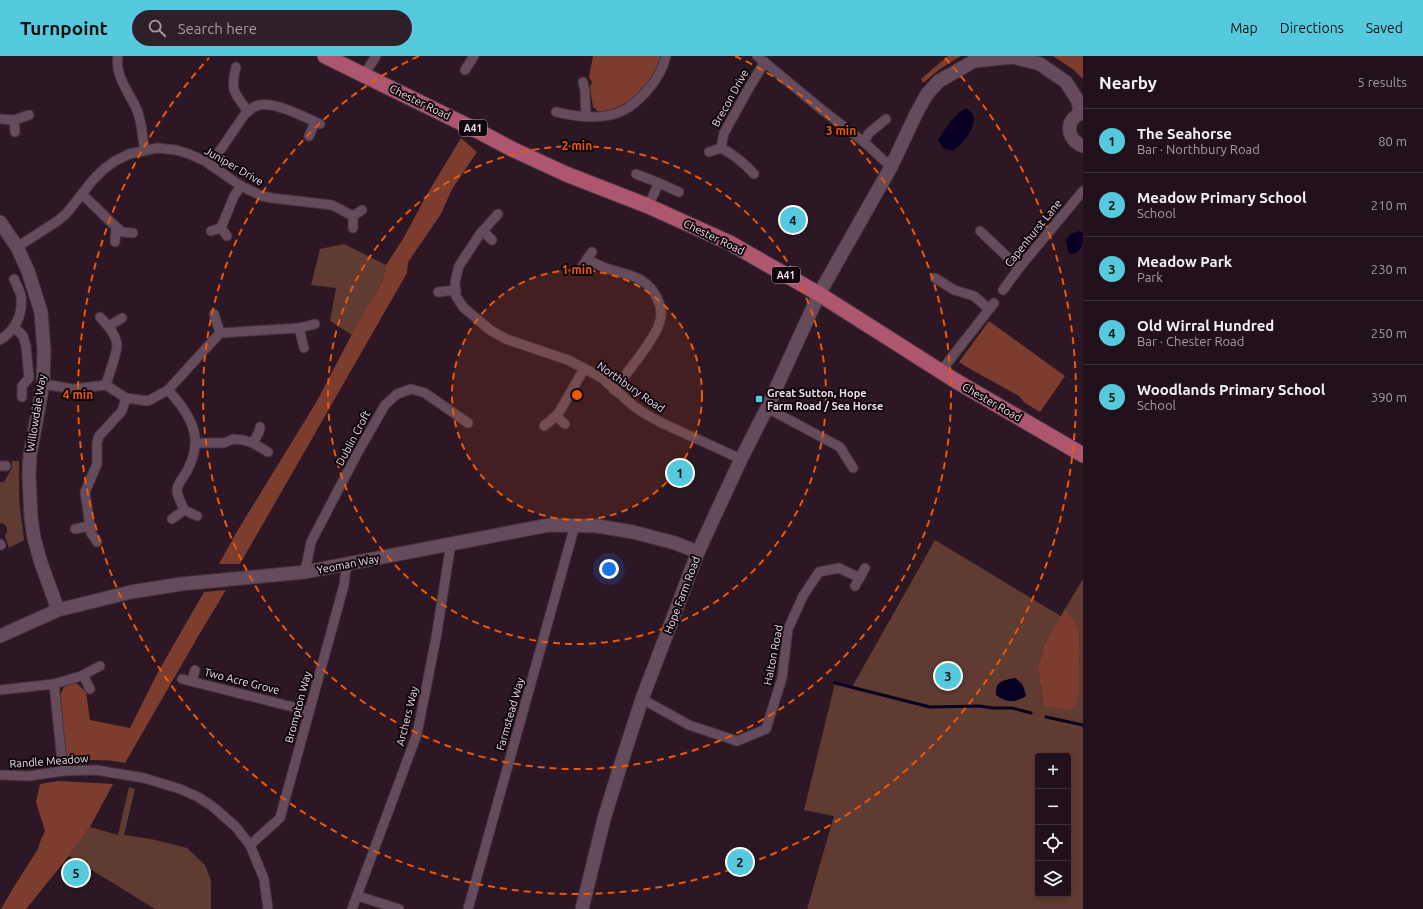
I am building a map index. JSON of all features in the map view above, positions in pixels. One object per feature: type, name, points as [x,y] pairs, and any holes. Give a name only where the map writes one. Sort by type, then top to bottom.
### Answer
[{"type":"main road","name":"Chester Road","points":[[325,56],[512,149],[566,174],[648,206],[730,243],[819,294],[941,371],[1083,455]]},
{"type":"street","points":[[118,56],[117,62],[119,72],[138,112],[145,150]]},
{"type":"street","points":[[364,75],[376,56]]},
{"type":"street","points":[[465,70],[474,56]]},
{"type":"street","points":[[556,112],[573,116],[600,116],[625,110],[638,100],[657,79],[664,67],[666,56]]},
{"type":"street","points":[[757,56],[821,109],[864,142],[891,167]]},
{"type":"street","name":"Hope Farm Road","points":[[582,909],[604,819],[642,699],[698,552],[741,459],[767,408],[819,294],[891,167],[927,94],[939,81],[974,62],[1013,57],[1040,64],[1066,82],[1078,101],[1082,113]]},
{"type":"street","name":"Brecon Drive","points":[[721,148],[724,133],[765,62]]},
{"type":"street","points":[[236,68],[232,84],[234,90],[248,112]]},
{"type":"street","points":[[582,82],[585,91],[586,116]]},
{"type":"street","points":[[210,165],[239,122],[248,112],[258,105],[277,107],[318,123],[309,136]]},
{"type":"street","points":[[1082,113],[1075,116],[1071,121],[1069,133],[1076,144],[1083,146]]},
{"type":"street","points":[[0,120],[14,120],[29,115]]},
{"type":"street","points":[[864,142],[869,133],[886,119]]},
{"type":"street","points":[[14,120],[16,132]]},
{"type":"street","name":"Juniper Drive","points":[[17,247],[66,214],[93,180],[115,161],[129,154],[157,148],[176,150],[189,154],[210,165],[242,186],[262,196],[332,205],[353,216]]},
{"type":"street","points":[[709,152],[721,148],[729,152],[754,174]]},
{"type":"street","points":[[636,174],[679,192]]},
{"type":"street","points":[[648,206],[659,183]]},
{"type":"street","points":[[221,228],[234,196],[242,186]]},
{"type":"street","name":"Capenhurst Lane","points":[[1003,290],[1019,268],[1083,191]]},
{"type":"street","points":[[82,194],[122,232],[133,233]]},
{"type":"street","points":[[353,228],[353,216],[362,210]]},
{"type":"street","name":"Northbury Road","points":[[498,214],[472,244],[459,266],[455,282],[456,296],[463,307],[490,330],[506,339],[568,360],[603,379],[635,407],[662,423],[741,459]]},
{"type":"street","name":"Willowdale Way","points":[[0,222],[17,247],[28,271],[42,312],[44,350],[43,384],[30,455],[29,474],[31,518],[34,538],[41,562],[58,610]]},
{"type":"street","points":[[115,242],[116,227]]},
{"type":"street","points":[[211,231],[221,228]]},
{"type":"street","points":[[221,228],[227,236]]},
{"type":"street","points":[[483,231],[492,240]]},
{"type":"street","points":[[980,231],[1019,268]]},
{"type":"street","points":[[581,268],[589,256],[604,268],[640,280],[650,287],[657,296],[661,308],[660,321],[655,333],[614,390]]},
{"type":"street","points":[[935,278],[954,290],[974,296],[992,306],[941,371]]},
{"type":"street","points":[[0,340],[10,333],[14,327],[20,310],[21,296],[14,279]]},
{"type":"street","points":[[438,292],[456,290]]},
{"type":"street","points":[[214,314],[220,333]]},
{"type":"street","points":[[100,318],[109,326],[117,347],[106,386]]},
{"type":"street","points":[[109,326],[122,318]]},
{"type":"street","points":[[43,384],[73,389],[106,386],[126,398],[148,401],[168,390],[220,333],[299,328],[315,324]]},
{"type":"street","points":[[14,327],[23,336],[26,346],[29,378],[22,386],[22,396]]},
{"type":"street","points":[[299,328],[304,348]]},
{"type":"street","points":[[544,426],[556,416],[584,369]]},
{"type":"street","name":"Dublin Croft","points":[[305,572],[311,542],[358,452],[385,405],[389,401],[397,394],[411,389],[425,393],[468,423]]},
{"type":"street","points":[[168,390],[187,414],[196,443],[187,471],[180,480],[177,490],[184,510],[197,516]]},
{"type":"street","points":[[97,542],[91,533],[89,526],[85,492],[97,464],[97,443],[99,436],[122,411],[126,398]]},
{"type":"street","points":[[767,408],[840,447],[853,468]]},
{"type":"street","points":[[556,416],[565,424]]},
{"type":"street","points":[[253,443],[260,427]]},
{"type":"street","points":[[196,443],[224,443],[233,440],[253,443],[268,452]]},
{"type":"street","points":[[172,519],[184,510]]},
{"type":"street","name":"Farmstead Way","points":[[468,909],[575,525]]},
{"type":"street","points":[[75,529],[89,526]]},
{"type":"street","name":"Yeoman Way","points":[[0,636],[58,610],[132,592],[174,585],[305,572],[451,543],[550,526],[597,526],[633,532],[675,543],[698,552]]},
{"type":"street","name":"Archers Way","points":[[352,909],[417,734],[436,638],[451,543]]},
{"type":"street","name":"Brompton Way","points":[[250,845],[280,818],[344,586],[347,563]]},
{"type":"street","name":"Halton Road","points":[[642,699],[689,725],[737,741],[766,729],[782,678],[788,629],[803,596],[819,572],[840,568],[860,578]]},
{"type":"street","points":[[854,586],[865,568]]},
{"type":"street","points":[[0,690],[54,684],[83,675],[100,666]]},
{"type":"street","name":"Two Acre Grove","points":[[192,681],[195,670]]},
{"type":"street","points":[[83,675],[90,689]]},
{"type":"street","name":"Two Acre Grove","points":[[182,679],[309,711]]},
{"type":"street","points":[[54,684],[63,771]]},
{"type":"street","name":"Randle Meadow","points":[[0,775],[30,776],[63,771],[96,770],[144,778],[180,789],[198,797],[212,806],[236,827],[250,845],[264,879],[268,909]]},
{"type":"street","points":[[358,896],[399,909]]},
{"type":"shaded area","points":[[593,56],[661,56],[650,80],[639,93],[618,107],[599,112],[593,107],[590,87],[592,82],[589,77]]},
{"type":"shaded area","points":[[948,56],[961,56],[940,69],[923,83],[921,79]]},
{"type":"shaded area","points":[[1053,56],[1083,56],[1083,79],[1074,70]]},
{"type":"shaded area","points":[[966,108],[972,113],[974,118],[971,131],[953,151],[943,148],[938,140],[954,118]]},
{"type":"shaded area","points":[[461,138],[477,152],[452,189],[441,214],[408,262],[407,273],[240,564],[219,564],[236,533],[317,401],[352,334],[382,282],[386,265],[403,239],[426,196]]},
{"type":"shaded area","points":[[1080,231],[1083,233],[1082,246],[1078,252],[1071,254],[1068,252],[1066,240],[1071,234]]},
{"type":"shaded area","points":[[344,244],[386,265],[382,282],[352,335],[330,321],[336,288],[311,285],[320,249]]},
{"type":"shaded area","points":[[989,321],[1065,376],[1040,412],[1025,403],[1019,396],[959,362]]},
{"type":"shaded area","points":[[12,461],[19,461],[19,500],[24,540],[9,548],[5,536],[7,527],[0,523],[0,482],[4,482],[12,468]]},
{"type":"shaded area","points":[[935,540],[1062,617],[1044,645],[1038,670],[1043,701],[1079,691],[1079,627],[1065,609],[1083,579],[1083,909],[807,909],[834,816],[804,810],[835,683],[852,687]]},
{"type":"shaded area","points":[[226,590],[125,763],[104,760],[69,761],[65,753],[58,701],[65,684],[74,681],[86,692],[90,720],[130,728],[158,672],[204,592]]},
{"type":"shaded area","points":[[1065,609],[1079,627],[1079,691],[1076,705],[1069,710],[1044,706],[1038,670],[1044,645]]},
{"type":"shaded area","points":[[1015,678],[1023,686],[1026,696],[1018,700],[1007,701],[996,695],[996,688],[1000,682]]},
{"type":"shaded area","points":[[58,781],[113,784],[90,827],[69,856],[26,909],[1,909],[38,849],[45,831],[36,802],[40,784]]},
{"type":"shaded area","points":[[129,787],[135,789],[124,835],[151,839],[187,848],[205,865],[211,881],[211,909],[155,909],[69,856],[90,827],[118,835]]},
{"type":"waterway","points":[[835,683],[930,707],[979,706],[1012,708],[1031,713]]},
{"type":"waterway","points":[[1046,717],[1083,725]]},
{"type":"place","name":"Old Wirral Hundred","points":[[793,220]]},
{"type":"place","name":"Great Sutton, Hope Farm Road / Sea Horse","points":[[759,399]]},
{"type":"place","name":"The Seahorse","points":[[680,473]]},
{"type":"place","name":"Meadow Park","points":[[948,676]]},
{"type":"place","name":"Meadow Primary School","points":[[740,862]]},
{"type":"place","name":"Woodlands Primary School","points":[[76,873]]}]
